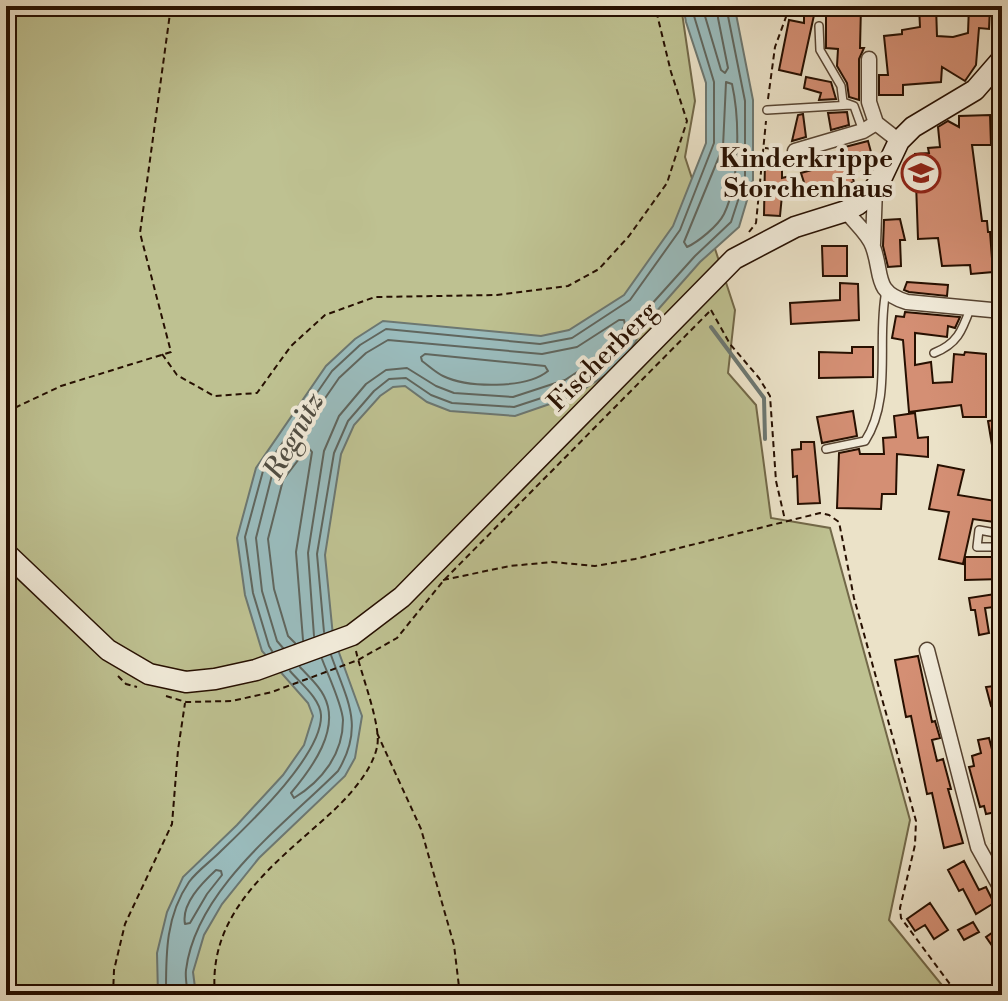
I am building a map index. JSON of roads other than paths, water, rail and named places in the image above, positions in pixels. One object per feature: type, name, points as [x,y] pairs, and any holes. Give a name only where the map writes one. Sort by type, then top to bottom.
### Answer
[{"type":"main road","name":"Fischerberg","points":[[6,553],[108,650],[149,674],[186,682],[215,679],[256,670],[352,635],[402,597],[734,259],[795,227],[846,211],[869,196],[899,141],[913,127],[975,90],[1002,59]]},
{"type":"street","points":[[869,59],[869,102],[876,123],[899,141]]},
{"type":"street","points":[[795,151],[863,131],[876,123]]},
{"type":"street","points":[[875,187],[873,244],[881,284],[893,298],[1002,311]]},
{"type":"street","points":[[846,211],[873,244]]},
{"type":"street","points":[[927,650],[978,847],[1002,890]]},
{"type":"lane","points":[[819,26],[820,50],[841,86],[843,102],[853,105]]},
{"type":"lane","points":[[767,110],[853,105]]},
{"type":"lane","points":[[853,105],[863,131]]},
{"type":"lane","points":[[826,449],[865,441],[874,424],[886,291]]},
{"type":"lane","points":[[934,353],[948,347],[962,334],[970,309]]},
{"type":"lane","points":[[1001,534],[979,530],[977,547],[1002,547]]},
{"type":"water","name":"Regnitz","points":[[683,6],[736,6],[753,100],[753,180],[739,227],[700,262],[647,322],[630,351],[612,371],[573,396],[515,416],[450,411],[427,402],[405,386],[393,387],[380,396],[354,425],[341,454],[325,555],[333,636],[362,716],[355,758],[345,776],[259,858],[222,904],[204,935],[193,972],[196,995],[158,995],[157,953],[167,912],[183,877],[283,775],[304,745],[313,716],[308,703],[262,651],[245,595],[237,538],[256,468],[326,366],[355,339],[383,321],[541,336],[569,330],[624,295],[673,226],[706,143],[706,83]]},
{"type":"waterway","points":[[711,327],[764,398],[765,439]]},
{"type":"place","name":"Kinderkrippe Storchenhaus","points":[[921,173]]}]
